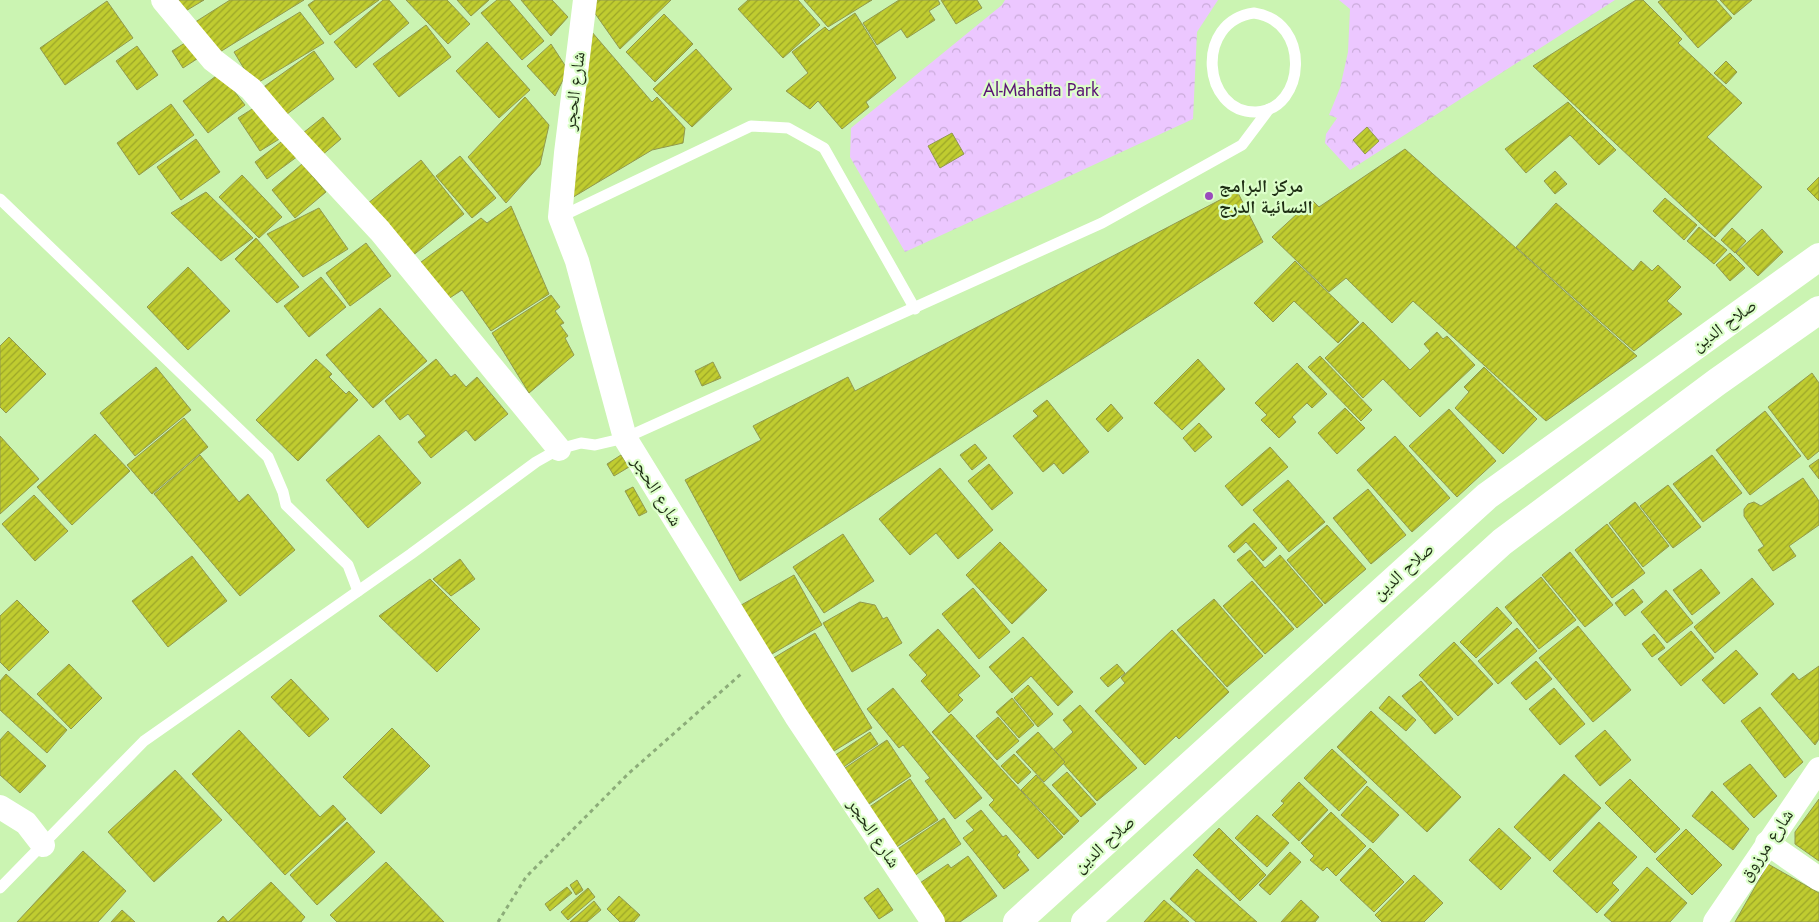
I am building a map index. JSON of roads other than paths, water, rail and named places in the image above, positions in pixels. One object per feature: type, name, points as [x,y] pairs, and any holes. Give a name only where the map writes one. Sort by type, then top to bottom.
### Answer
[{"type":"highway","name":"صلاح الدين","points":[[1017,922],[1487,496],[1819,257]]},
{"type":"highway","points":[[1085,922],[1502,542],[1717,382],[1819,310]]},
{"type":"street","points":[[163,0],[213,60],[250,89],[380,231],[559,449]]},
{"type":"street","name":"شارع الحجر","points":[[586,0],[566,153],[560,218],[578,261],[625,438],[796,716],[933,922]]},
{"type":"street","name":"شارع مرزوق","points":[[1714,922],[1819,769]]},
{"type":"street","points":[[0,807],[26,823],[43,845]]},
{"type":"street","points":[[1768,843],[1819,879]]},
{"type":"lane","points":[[0,888],[144,741],[358,591],[536,462],[559,449],[581,443],[595,445],[625,438],[916,309],[1102,224],[1242,144],[1268,109],[1286,94],[1294,80],[1296,63],[1294,46],[1281,25],[1268,16],[1254,14],[1239,16],[1222,31],[1214,46],[1212,63],[1214,80],[1227,100],[1239,109],[1254,112],[1268,109]]},
{"type":"lane","points":[[560,218],[751,126],[788,128],[824,148],[916,309]]},
{"type":"lane","points":[[0,199],[268,457],[283,492],[286,505],[348,565],[358,591]]},
{"type":"place","name":"مركز البرامج النسائية الدرج","points":[[1209,196]]},
{"type":"park label","name":"Al-Mahatta Park","points":[[1041,90]]}]
